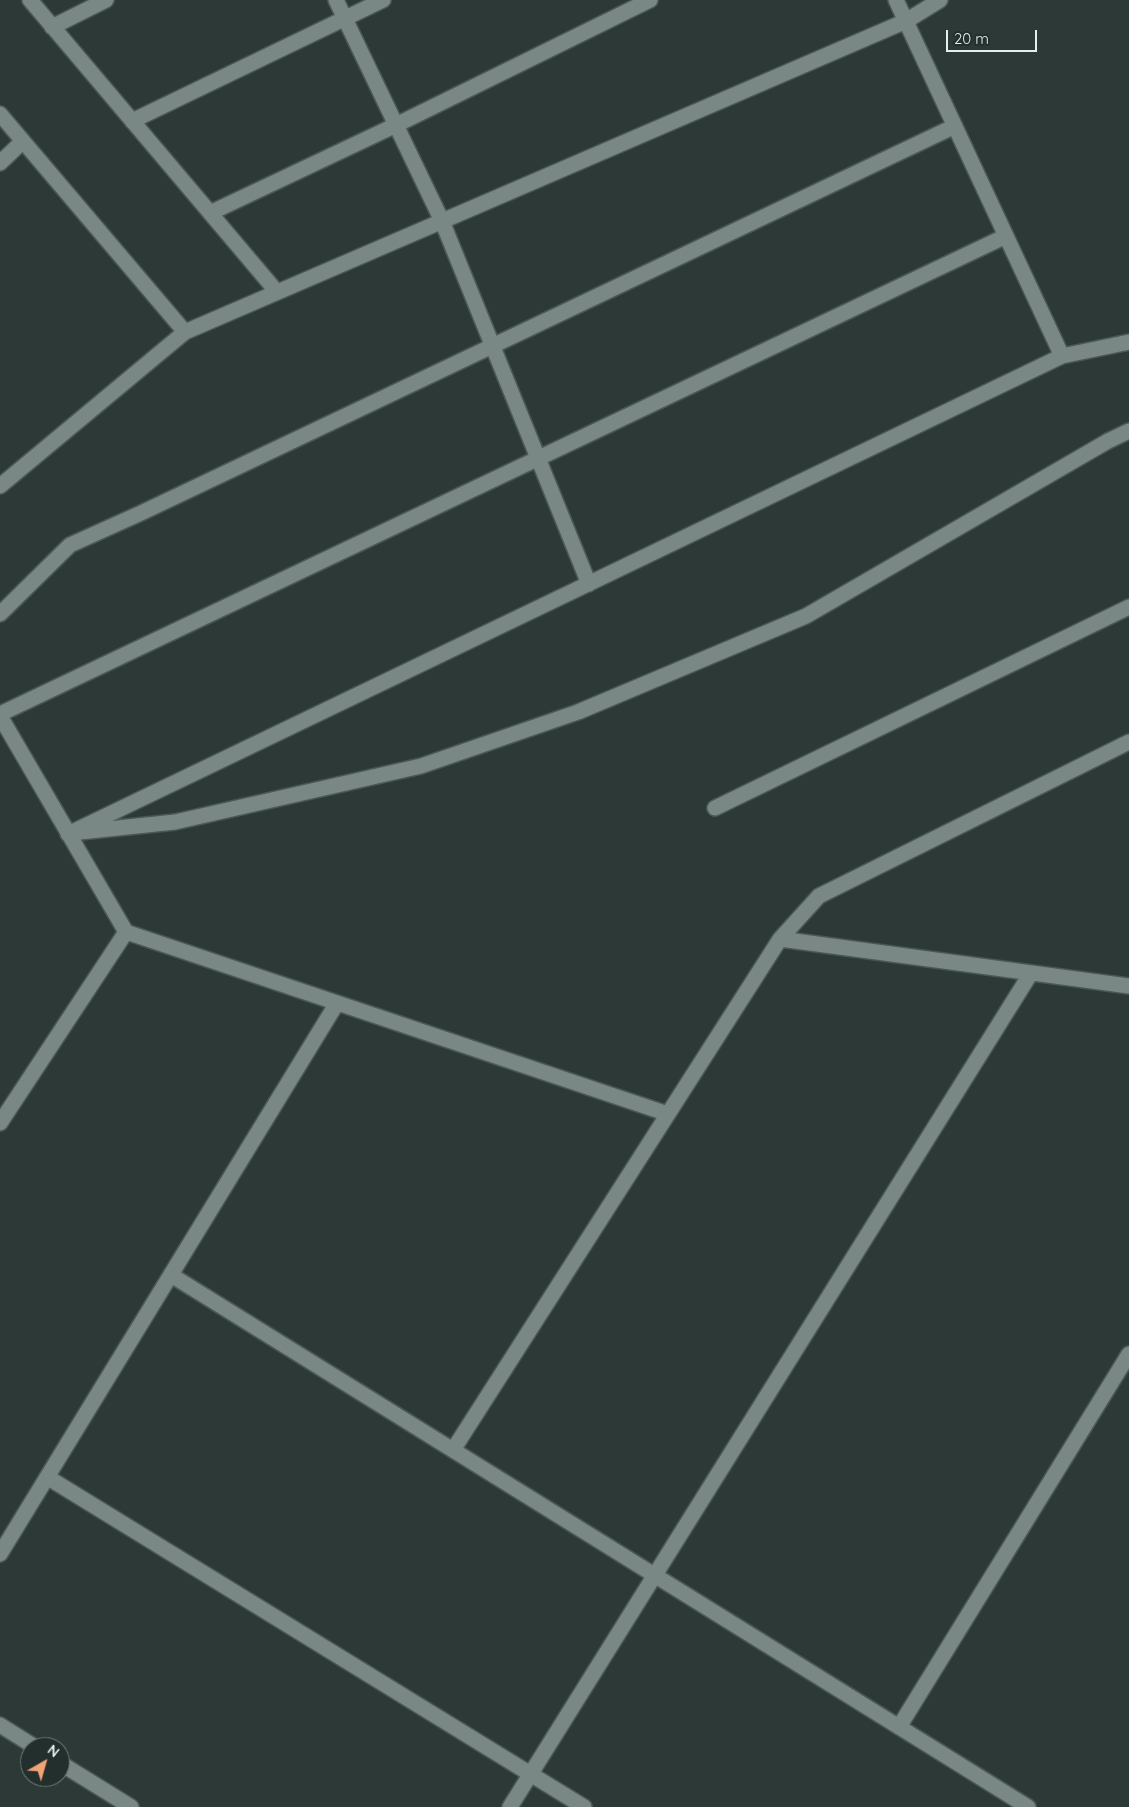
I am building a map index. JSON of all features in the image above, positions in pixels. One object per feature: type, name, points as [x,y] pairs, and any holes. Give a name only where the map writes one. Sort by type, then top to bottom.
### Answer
[{"type":"street","points":[[30,0],[277,292]]},
{"type":"street","points":[[52,26],[106,0]]},
{"type":"street","points":[[336,0],[442,221],[589,584]]},
{"type":"street","points":[[132,121],[383,0]]},
{"type":"street","points":[[210,213],[396,126],[650,0]]},
{"type":"street","points":[[896,0],[1062,356]]},
{"type":"street","points":[[0,486],[184,332],[906,21],[940,0]]},
{"type":"street","points":[[0,114],[184,332]]},
{"type":"street","points":[[0,614],[70,544],[141,513],[955,126]]},
{"type":"street","points":[[0,163],[23,141]]},
{"type":"street","points":[[668,1114],[126,932],[0,715],[1006,236]]},
{"type":"street","points":[[68,834],[1062,356],[1129,342]]},
{"type":"street","points":[[68,834],[176,822],[421,766],[578,712],[806,616],[1108,441],[1129,431]]},
{"type":"street","points":[[715,808],[1129,607]]},
{"type":"street","points":[[454,1450],[780,939],[819,896],[1129,742]]},
{"type":"street","points":[[0,1123],[126,932]]},
{"type":"street","points":[[780,939],[1129,986]]},
{"type":"street","points":[[510,1807],[1031,972]]},
{"type":"street","points":[[0,1554],[338,1003]]},
{"type":"street","points":[[171,1275],[1028,1807]]},
{"type":"street","points":[[899,1727],[1129,1354]]},
{"type":"street","points":[[48,1477],[584,1807]]},
{"type":"street","points":[[0,1725],[20,1738]]},
{"type":"street","points":[[70,1769],[131,1807]]}]
